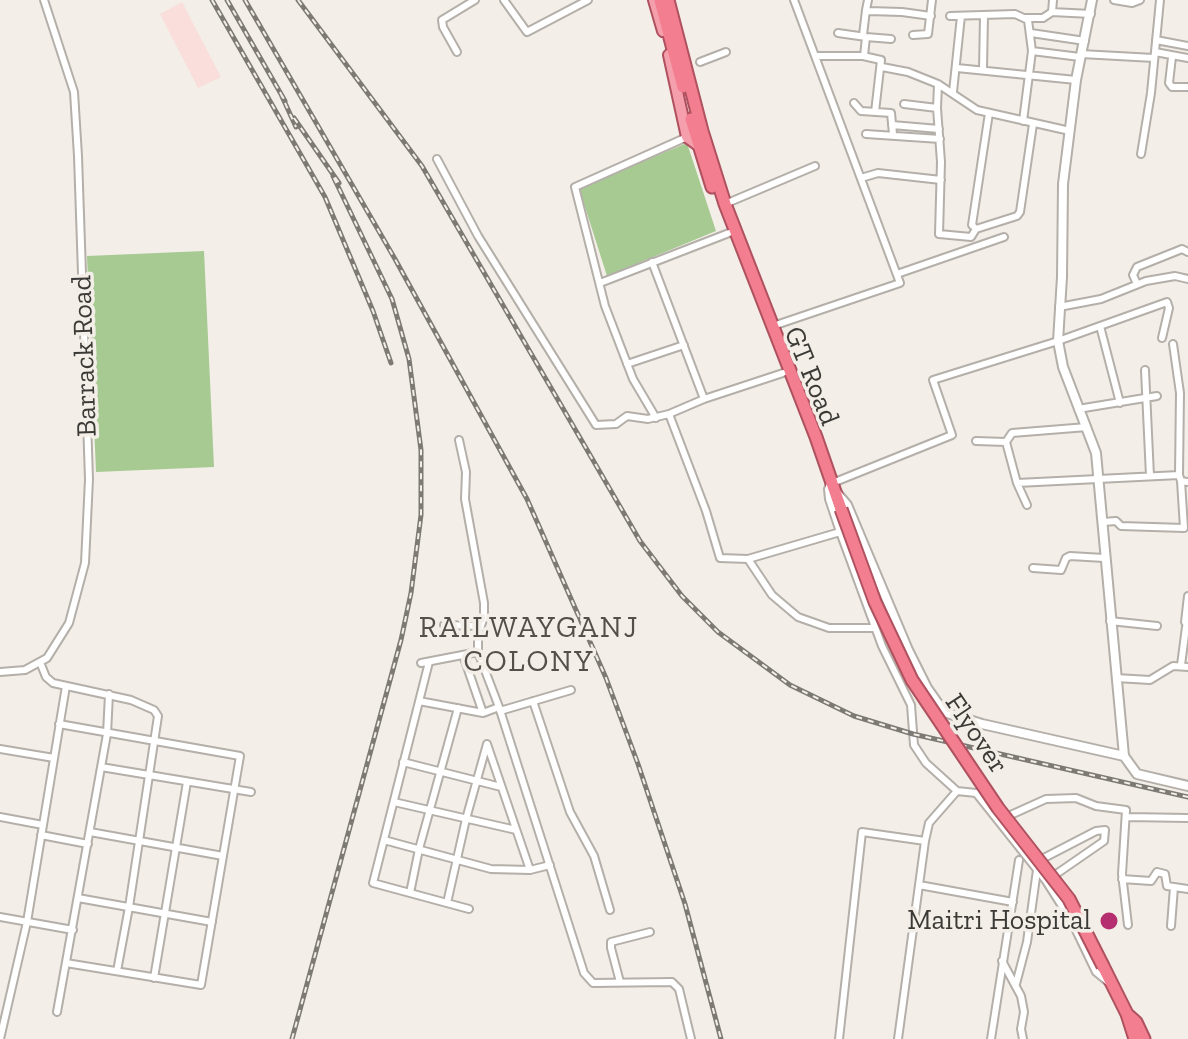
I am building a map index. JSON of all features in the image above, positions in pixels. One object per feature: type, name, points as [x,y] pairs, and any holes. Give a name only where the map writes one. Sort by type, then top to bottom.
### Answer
[{"type":"highway","points":[[657,0],[698,138]]},
{"type":"highway","points":[[669,0],[698,138]]},
{"type":"highway","name":"GT Road","points":[[698,138],[820,454]]},
{"type":"highway","name":"GT Road","points":[[722,206],[729,233],[783,373],[811,441],[820,454]]},
{"type":"highway","name":"Flyover","points":[[820,454],[875,602],[912,680],[998,808],[1069,899],[1127,1014]]},
{"type":"highway","points":[[1127,1014],[1135,1039]]},
{"type":"highway","points":[[1127,1014],[1136,1022],[1144,1039]]},
{"type":"street","name":"Barrack Road","points":[[40,662],[47,658],[69,623],[78,596],[85,563],[89,479],[74,92],[44,0]]},
{"type":"street","points":[[457,52],[442,20],[475,0]]},
{"type":"street","points":[[504,0],[527,32],[588,0]]},
{"type":"street","points":[[772,327],[900,283],[794,0]]},
{"type":"street","points":[[864,56],[868,0]]},
{"type":"street","points":[[913,35],[928,34],[932,0]]},
{"type":"street","points":[[1052,12],[1053,0]]},
{"type":"street","points":[[1092,0],[1076,80],[1063,184],[1058,341],[1063,367],[1096,453],[1124,756],[1137,774],[1188,786]]},
{"type":"street","points":[[1114,0],[1132,3],[1140,0]]},
{"type":"street","points":[[1141,154],[1160,0]]},
{"type":"street","points":[[866,10],[931,16]]},
{"type":"street","points":[[950,16],[1015,14],[1025,18],[1043,18],[1052,12],[1091,14]]},
{"type":"street","points":[[983,70],[984,15]]},
{"type":"street","points":[[953,92],[961,16]]},
{"type":"street","points":[[1023,121],[1032,51],[1030,24],[1025,18]]},
{"type":"street","points":[[838,33],[891,39]]},
{"type":"street","points":[[1031,33],[1085,41]]},
{"type":"street","points":[[1156,40],[1188,46]]},
{"type":"street","points":[[1032,51],[1188,58]]},
{"type":"street","points":[[700,62],[726,52]]},
{"type":"street","points":[[815,56],[879,58],[882,67],[875,112]]},
{"type":"street","points":[[1172,57],[1169,83],[1172,87],[1188,87]]},
{"type":"street","points":[[882,67],[908,72],[938,84],[967,105],[989,113],[1070,131]]},
{"type":"street","points":[[957,68],[1076,80]]},
{"type":"street","points":[[938,84],[939,234],[971,237],[976,229],[1017,216],[1033,124]]},
{"type":"street","points":[[854,103],[861,111],[891,113],[893,134]]},
{"type":"street","points":[[904,104],[937,108]]},
{"type":"street","points":[[976,229],[972,225],[989,113]]},
{"type":"street","points":[[892,125],[939,129]]},
{"type":"street","points":[[866,134],[940,139]]},
{"type":"street","points":[[656,418],[633,379],[605,306],[575,187],[698,138]]},
{"type":"street","points":[[437,159],[478,236],[596,425],[616,424],[627,416],[656,418],[783,373]]},
{"type":"street","points":[[722,206],[815,166]]},
{"type":"street","points":[[861,178],[878,173],[941,180]]},
{"type":"street","points":[[600,283],[729,233]]},
{"type":"street","points":[[897,274],[1004,237]]},
{"type":"street","points":[[1137,284],[1133,275],[1137,267],[1182,249],[1188,252]]},
{"type":"street","points":[[652,262],[704,399]]},
{"type":"street","points":[[1059,307],[1101,299],[1137,284],[1175,276],[1188,279]]},
{"type":"street","points":[[832,486],[952,435],[933,380],[1058,341],[1167,302],[1169,306],[1162,338]]},
{"type":"street","points":[[1100,326],[1120,403]]},
{"type":"street","points":[[1103,522],[1116,521],[1121,526],[1186,528],[1180,393],[1173,344]]},
{"type":"street","points":[[627,364],[684,345]]},
{"type":"street","points":[[1145,370],[1150,476]]},
{"type":"street","points":[[1078,409],[1157,396]]},
{"type":"street","points":[[669,414],[706,511],[720,558],[748,559],[840,532]]},
{"type":"street","points":[[1027,505],[1017,483],[1006,442],[1012,433],[1087,427]]},
{"type":"street","points":[[459,440],[466,472],[465,499],[484,603],[478,652],[500,709],[587,978],[593,983],[668,981],[676,984],[691,1039]]},
{"type":"street","points":[[976,441],[1006,442]]},
{"type":"street","points":[[1017,483],[1150,476],[1183,480]]},
{"type":"street","points":[[832,486],[829,499],[840,532],[875,628],[911,705],[914,745],[926,763],[957,791],[976,793],[1046,881],[1072,922],[1096,972],[1114,987]]},
{"type":"street","points":[[832,486],[847,505],[923,681],[944,712],[1124,756]]},
{"type":"street","points":[[1033,568],[1061,570],[1070,556],[1104,558]]},
{"type":"street","points":[[748,559],[772,595],[798,617],[829,628],[875,628]]},
{"type":"street","points":[[1116,678],[1150,680],[1173,666],[1184,666],[1188,596]]},
{"type":"street","points":[[1110,621],[1157,626]]},
{"type":"street","points":[[444,625],[481,626]]},
{"type":"street","points":[[469,909],[373,883],[419,701],[425,662],[478,652]]},
{"type":"street","points":[[463,655],[483,713]]},
{"type":"street","points":[[0,672],[25,670],[40,662],[46,677],[53,683],[109,694],[154,710],[158,716],[117,971]]},
{"type":"street","points":[[904,690],[923,681]]},
{"type":"street","points":[[0,1039],[27,922],[66,686]]},
{"type":"street","points":[[419,701],[483,713],[571,690]]},
{"type":"street","points":[[57,1012],[107,734],[109,694]]},
{"type":"street","points":[[533,701],[570,812],[594,856],[610,910]]},
{"type":"street","points":[[410,893],[429,810],[458,708]]},
{"type":"street","points":[[59,724],[240,756],[201,985],[66,963]]},
{"type":"street","points":[[447,903],[475,781],[487,744],[530,870]]},
{"type":"street","points":[[0,749],[54,758]]},
{"type":"street","points":[[403,762],[501,787]]},
{"type":"street","points":[[101,767],[251,792]]},
{"type":"street","points":[[154,978],[187,782]]},
{"type":"street","points":[[898,1039],[929,823],[957,791]]},
{"type":"street","points":[[998,821],[1038,801],[1076,798],[1096,806],[1124,808],[1127,817],[1122,879],[1128,925]]},
{"type":"street","points":[[394,802],[516,830]]},
{"type":"street","points":[[0,817],[43,825]]},
{"type":"street","points":[[1127,817],[1188,818]]},
{"type":"street","points":[[1035,866],[1096,831],[1105,830],[1104,841],[1046,881]]},
{"type":"street","points":[[90,832],[223,856]]},
{"type":"street","points":[[839,1039],[862,832],[925,841]]},
{"type":"street","points":[[41,835],[88,844]]},
{"type":"street","points":[[384,840],[491,869],[530,870],[550,865]]},
{"type":"street","points":[[991,1039],[1019,860]]},
{"type":"street","points":[[1016,984],[1027,942],[1035,866]]},
{"type":"street","points":[[1122,879],[1151,881],[1157,872],[1165,874],[1167,886],[1188,889]]},
{"type":"street","points":[[919,885],[1013,902]]},
{"type":"street","points":[[1171,926],[1174,887]]},
{"type":"street","points":[[78,898],[212,922]]},
{"type":"street","points":[[0,917],[73,930]]},
{"type":"street","points":[[620,982],[611,942],[650,932]]},
{"type":"street","points":[[1002,961],[1016,984],[1023,1005],[1023,1039]]},
{"type":"shaded area","points":[[182,2],[221,77],[198,88],[160,14]]},
{"type":"green space","points":[[687,143],[716,231],[607,276],[579,188]]},
{"type":"green space","points":[[204,251],[214,467],[96,472],[87,256]]},
{"type":"railway","points":[[212,0],[325,197],[373,311],[391,363]]},
{"type":"railway","points":[[227,0],[285,101]]},
{"type":"railway","points":[[245,0],[395,259],[527,499],[606,678],[638,764],[685,904],[721,1039]]},
{"type":"railway","points":[[298,0],[422,166],[640,541],[682,596],[718,632],[790,685],[854,716],[913,734],[1188,797]]},
{"type":"railway","points":[[280,92],[296,127]]},
{"type":"railway","points":[[294,118],[339,183]]},
{"type":"railway","points":[[292,1039],[401,640],[411,593],[421,515],[421,450],[409,359],[392,299],[333,176]]},
{"type":"place","name":"Maitri Hospital","points":[[1109,921]]},
{"type":"district","name":"RAILWAYGANJ COLONY","points":[[529,645]]}]
